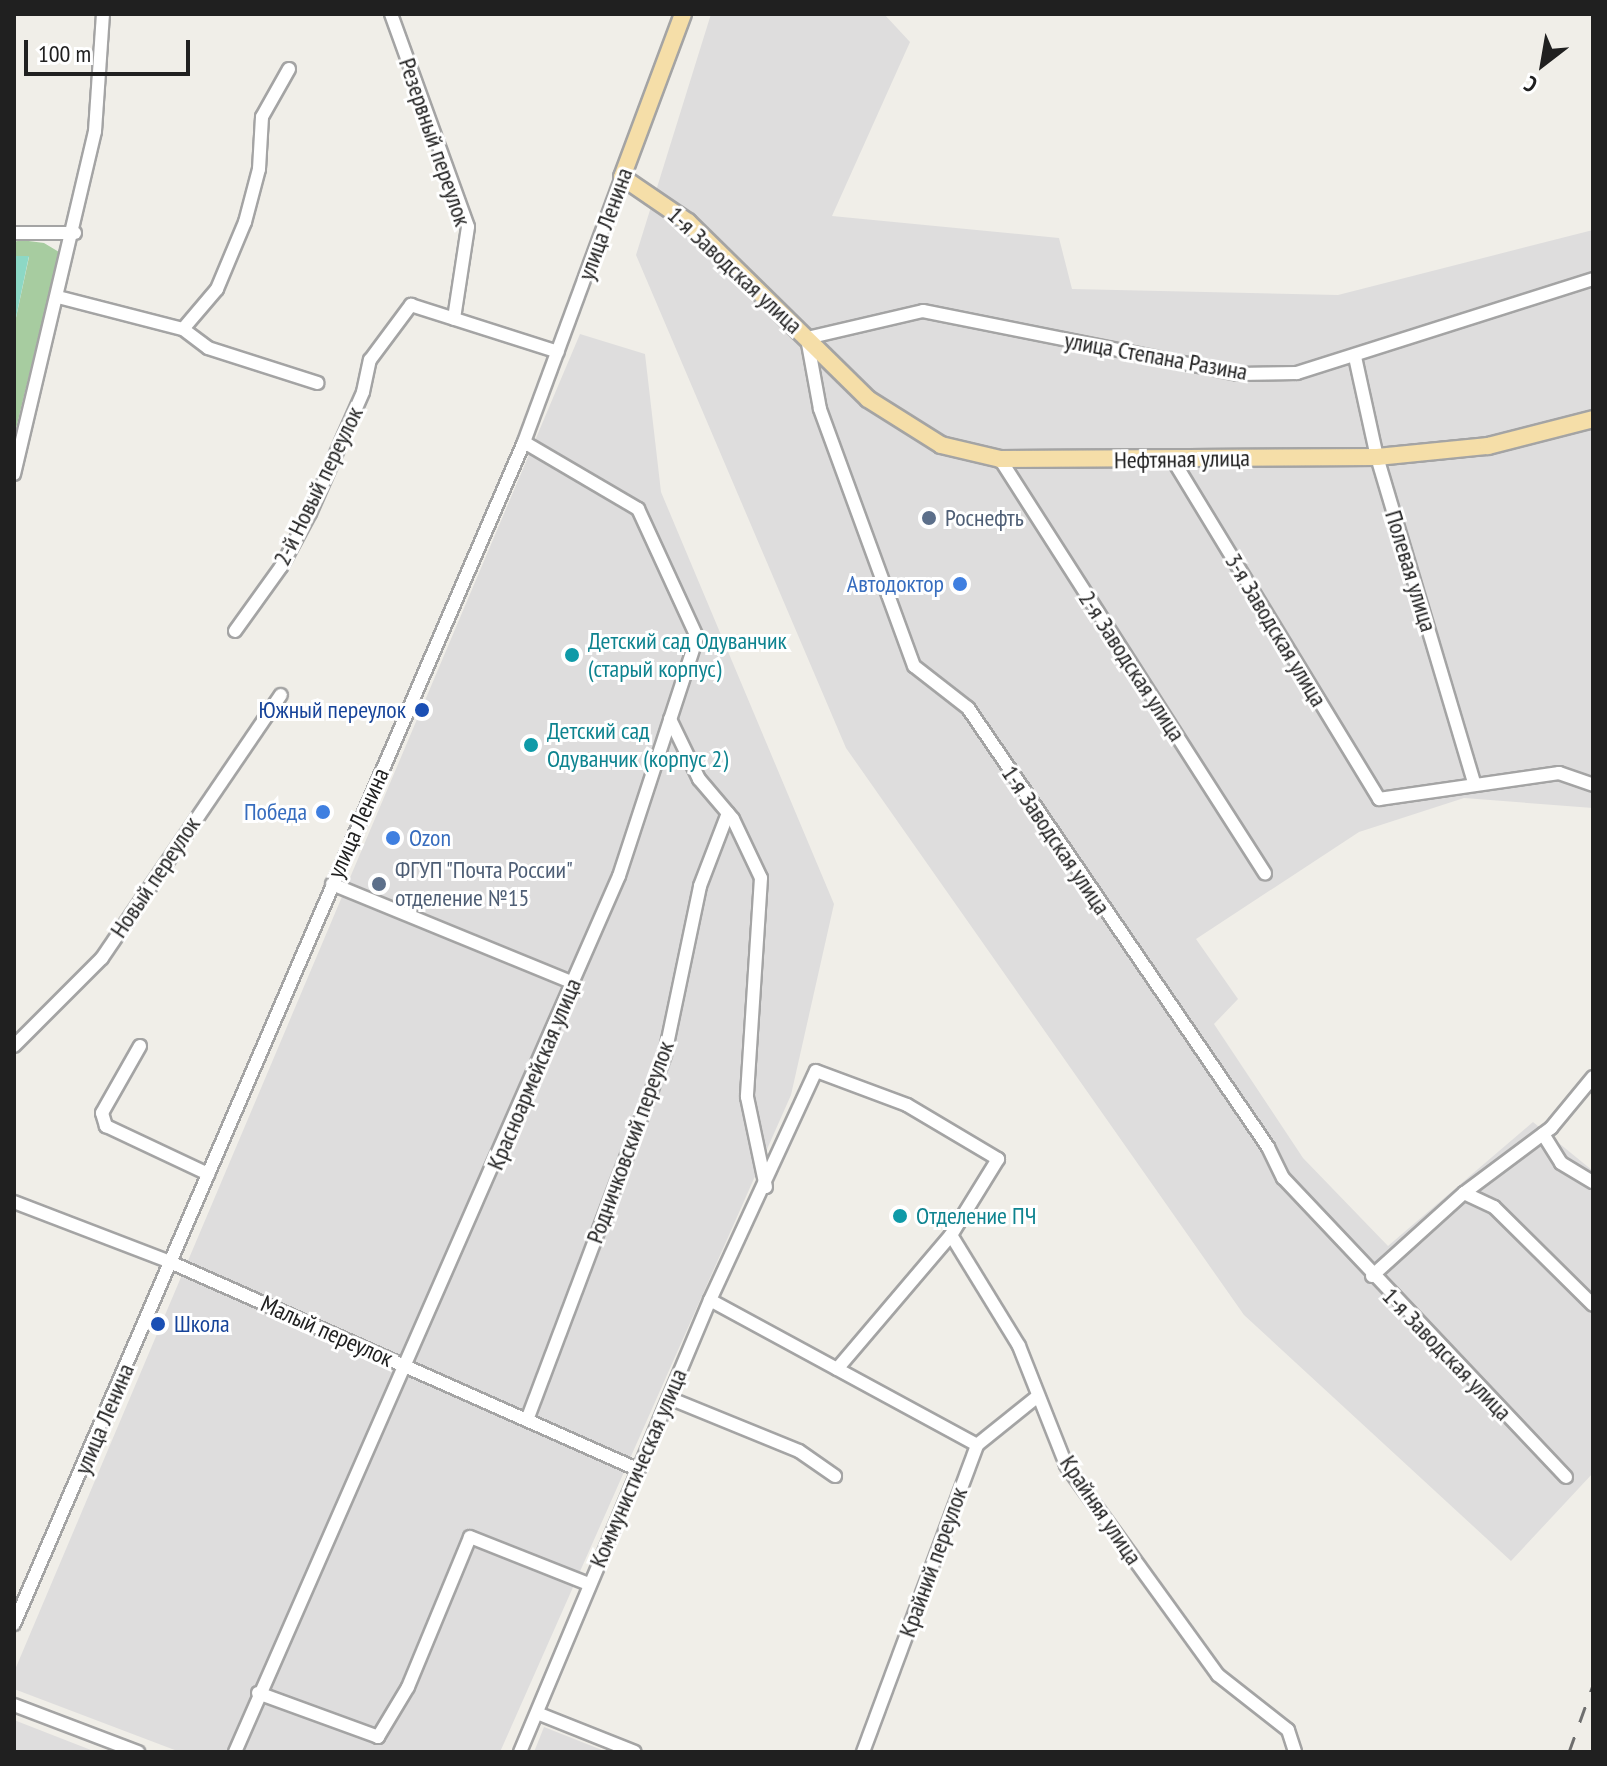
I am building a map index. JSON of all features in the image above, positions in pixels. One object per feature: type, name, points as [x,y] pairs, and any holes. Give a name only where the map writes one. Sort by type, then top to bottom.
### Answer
[{"type":"main road","name":"улица Ленина","points":[[622,177],[683,14]]},
{"type":"main road","name":"1-я Заводская улица","points":[[622,177],[688,222],[807,338]]},
{"type":"main road","name":"Нефтяная улица","points":[[807,338],[893,419],[941,445],[1000,459],[1377,457],[1488,446],[1593,419]]},
{"type":"street","points":[[14,474],[75,233],[95,131],[103,14]]},
{"type":"street","name":"Резервный переулок","points":[[391,14],[468,227],[454,319]]},
{"type":"street","points":[[183,329],[217,289],[245,222],[259,169],[262,117],[289,69]]},
{"type":"street","name":"улица Ленина","points":[[14,1624],[524,442],[622,177]]},
{"type":"street","points":[[14,233],[75,233]]},
{"type":"street","name":"улица Степана Разина","points":[[807,338],[923,311],[1238,374],[1297,373],[1593,279]]},
{"type":"street","name":"2-й Новый переулок","points":[[58,297],[183,329],[208,348],[318,383]]},
{"type":"street","name":"2-й Новый переулок","points":[[235,631],[281,567],[310,513],[363,392],[370,360],[393,324],[411,305],[558,352]]},
{"type":"street","name":"1-я Заводская улица","points":[[807,338],[820,409],[914,666],[968,708],[1268,1147],[1283,1178],[1372,1276],[1566,1477]]},
{"type":"street","name":"Полевая улица","points":[[1355,357],[1377,457],[1474,783]]},
{"type":"street","name":"Красноармейская улица","points":[[235,1752],[258,1693],[408,1366],[619,876],[697,637],[638,509],[524,442]]},
{"type":"street","name":"2-я Заводская улица","points":[[1000,459],[1265,873]]},
{"type":"street","name":"3-я Заводская улица","points":[[1173,460],[1379,799],[1474,783]]},
{"type":"street","name":"Новый переулок","points":[[14,1046],[102,958],[281,695]]},
{"type":"street","points":[[670,719],[699,779],[728,813],[761,878],[747,1097],[766,1187]]},
{"type":"street","points":[[1474,783],[1559,773],[1593,785]]},
{"type":"street","name":"Родничковский переулок","points":[[527,1420],[665,1054],[700,886],[728,813]]},
{"type":"street","points":[[332,884],[573,983]]},
{"type":"street","points":[[140,1046],[102,1113],[106,1126],[208,1174]]},
{"type":"street","name":"Коммунистическая улица","points":[[520,1752],[710,1300],[766,1187],[816,1071],[907,1105],[998,1159],[951,1235]]},
{"type":"street","points":[[1372,1276],[1464,1193],[1543,1134],[1593,1077]]},
{"type":"street","points":[[1543,1134],[1561,1163],[1593,1182]]},
{"type":"street","points":[[1464,1193],[1494,1207],[1593,1305]]},
{"type":"street","name":"Малый переулок","points":[[14,1202],[170,1262],[637,1469]]},
{"type":"street","points":[[837,1369],[951,1235]]},
{"type":"street","name":"Крайняя улица","points":[[951,1235],[1019,1346],[1066,1465],[1218,1675],[1288,1730],[1295,1752]]},
{"type":"street","points":[[710,1300],[977,1445],[1038,1396]]},
{"type":"street","points":[[669,1398],[799,1451],[835,1476]]},
{"type":"street","name":"Крайний переулок","points":[[863,1752],[977,1445]]},
{"type":"street","points":[[258,1693],[378,1737],[408,1687],[470,1537],[589,1584]]},
{"type":"street","points":[[14,1705],[138,1752]]},
{"type":"street","points":[[537,1713],[635,1752]]},
{"type":"shaded area","points":[[711,14],[884,14],[910,42],[832,216],[1059,238],[1072,289],[1338,295],[1593,230],[1593,808],[1464,798],[1359,832],[1196,939],[1238,999],[1214,1024],[1303,1158],[1388,1246],[1533,1122],[1593,1171],[1593,1473],[1511,1561],[1244,1315],[846,748],[636,255]]},
{"type":"shaded area","points":[[580,334],[645,354],[661,492],[834,904],[791,1095],[500,1752],[180,1752],[14,1689],[14,1672]]},
{"type":"shaded area","points":[[14,1720],[96,1752],[14,1752]]},
{"type":"shaded area","points":[[544,1727],[607,1752],[534,1752]]},
{"type":"green space","points":[[14,242],[44,243],[59,252],[14,437],[14,327],[29,257],[14,256]]},
{"type":"green space","points":[[14,256],[29,256],[14,327]]},
{"type":"railway","points":[[1569,1752],[1593,1685]]},
{"type":"place","name":"Роснефть","points":[[929,518]]},
{"type":"place","name":"Автодоктор","points":[[960,584]]},
{"type":"place","name":"Детский сад Одуванчик (старый корпус)","points":[[572,655]]},
{"type":"place","name":"Южный переулок","points":[[422,710]]},
{"type":"place","name":"Детский сад Одуванчик (корпус 2)","points":[[531,745]]},
{"type":"place","name":"Победа","points":[[323,812]]},
{"type":"place","name":"Ozon","points":[[393,838]]},
{"type":"place","name":"ФГУП \"Почта России\" отделение №15","points":[[379,884]]},
{"type":"place","name":"Отделение ПЧ","points":[[900,1216]]},
{"type":"place","name":"Школа","points":[[158,1324]]}]
